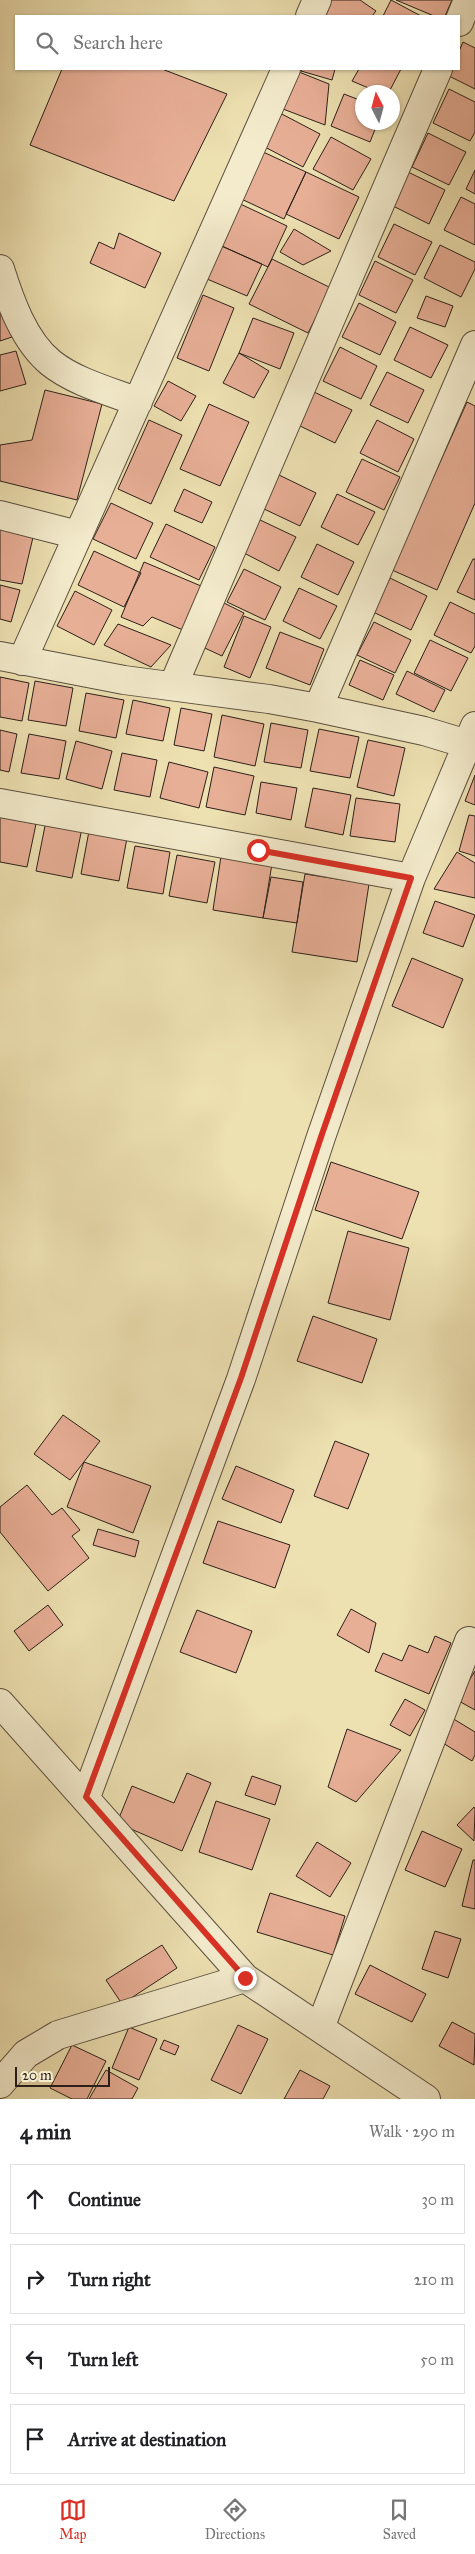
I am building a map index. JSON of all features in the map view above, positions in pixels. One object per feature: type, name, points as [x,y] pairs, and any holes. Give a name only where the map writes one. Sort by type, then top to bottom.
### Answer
[{"type":"street","points":[[310,15],[317,0]]},
{"type":"street","points":[[460,20],[468,0]]},
{"type":"street","points":[[86,1797],[241,1378],[321,1137],[411,878],[471,735],[424,731],[318,708],[124,680],[11,659],[78,535],[286,70]]},
{"type":"street","points":[[173,686],[438,70]]},
{"type":"street","points":[[0,269],[29,339],[50,362],[72,376],[138,402]]},
{"type":"street","points":[[318,708],[475,344]]},
{"type":"street","points":[[0,515],[78,535]]},
{"type":"street","points":[[0,803],[411,878]]},
{"type":"street","points":[[320,2028],[469,1641]]},
{"type":"street","points":[[0,1703],[86,1797],[245,1978],[426,2099]]},
{"type":"street","points":[[0,2084],[26,2054],[58,2035],[245,1978]]},
{"type":"building","points":[[329,0],[360,0],[376,11],[373,15],[324,15]]},
{"type":"building","points":[[391,0],[419,15],[384,15]]},
{"type":"building","points":[[396,0],[452,0],[445,15],[432,15]]},
{"type":"building","points":[[463,42],[475,48],[475,89],[447,75],[450,70],[460,70],[460,49]]},
{"type":"building","points":[[62,70],[165,70],[227,94],[174,201],[30,145]]},
{"type":"building","points":[[302,70],[335,70],[332,80]]},
{"type":"building","points":[[358,70],[400,70],[393,85],[361,85],[352,81]]},
{"type":"building","points":[[299,72],[329,84],[325,125],[283,109]]},
{"type":"building","points":[[449,89],[475,102],[475,132],[470,141],[433,123]]},
{"type":"building","points":[[344,94],[355,98],[355,130],[375,130],[370,142],[331,126]]},
{"type":"building","points":[[278,112],[320,134],[303,167],[261,145]]},
{"type":"building","points":[[428,133],[466,152],[449,185],[412,167]]},
{"type":"building","points":[[331,137],[371,159],[353,190],[313,169]]},
{"type":"building","points":[[259,150],[306,172],[284,219],[237,197]]},
{"type":"building","points":[[475,170],[475,194],[466,189]]},
{"type":"building","points":[[306,172],[359,197],[339,239],[286,214]]},
{"type":"building","points":[[408,172],[445,190],[429,224],[391,205]]},
{"type":"building","points":[[461,197],[475,204],[475,245],[444,230]]},
{"type":"building","points":[[234,201],[287,226],[268,267],[215,243]]},
{"type":"building","points":[[394,224],[432,242],[415,275],[378,257]]},
{"type":"building","points":[[294,229],[331,251],[303,265],[280,252]]},
{"type":"building","points":[[119,233],[161,253],[145,288],[90,263],[99,242],[114,249]]},
{"type":"building","points":[[215,243],[262,264],[247,296],[200,276]]},
{"type":"building","points":[[440,245],[475,262],[475,269],[461,297],[424,278]]},
{"type":"building","points":[[272,259],[331,288],[308,333],[249,304]]},
{"type":"building","points":[[375,261],[413,280],[396,313],[359,295]]},
{"type":"building","points":[[203,295],[234,308],[209,371],[177,358]]},
{"type":"building","points":[[426,296],[453,306],[445,327],[417,318]]},
{"type":"building","points":[[359,303],[396,322],[380,355],[342,337]]},
{"type":"building","points":[[0,304],[15,336],[0,341]]},
{"type":"building","points":[[253,318],[294,333],[280,369],[239,353]]},
{"type":"building","points":[[410,327],[448,345],[431,378],[394,360]]},
{"type":"building","points":[[340,347],[377,366],[361,399],[323,381]]},
{"type":"building","points":[[16,351],[26,384],[0,391],[0,355]]},
{"type":"building","points":[[239,353],[269,371],[254,398],[223,383]]},
{"type":"building","points":[[387,372],[424,390],[408,423],[370,405]]},
{"type":"building","points":[[168,381],[196,396],[181,421],[154,406]]},
{"type":"building","points":[[45,390],[102,404],[77,500],[0,481],[0,445],[32,440]]},
{"type":"building","points":[[314,392],[352,410],[335,443],[298,425]]},
{"type":"building","points":[[467,402],[475,406],[475,503],[437,590],[392,570]]},
{"type":"building","points":[[209,404],[249,422],[220,486],[180,469]]},
{"type":"building","points":[[149,420],[182,435],[151,504],[118,489]]},
{"type":"building","points":[[377,420],[414,439],[398,472],[360,453]]},
{"type":"building","points":[[362,459],[400,477],[384,510],[346,492]]},
{"type":"building","points":[[279,475],[316,493],[300,526],[262,508]]},
{"type":"building","points":[[184,489],[212,502],[202,523],[174,511]]},
{"type":"building","points":[[337,494],[375,512],[358,545],[321,527]]},
{"type":"building","points":[[111,503],[153,523],[136,559],[93,539]]},
{"type":"building","points":[[258,519],[296,537],[279,571],[242,552]]},
{"type":"building","points":[[166,524],[215,547],[199,580],[150,557]]},
{"type":"building","points":[[0,525],[34,533],[22,584],[0,580]]},
{"type":"building","points":[[317,544],[354,562],[338,595],[301,577]]},
{"type":"building","points":[[94,551],[141,573],[124,607],[78,585]]},
{"type":"building","points":[[473,559],[475,559],[475,600],[457,592]]},
{"type":"building","points":[[144,562],[201,586],[183,630],[152,617],[143,626],[121,617]]},
{"type":"building","points":[[244,569],[281,587],[265,620],[227,602]]},
{"type":"building","points":[[390,578],[427,596],[411,630],[373,612]]},
{"type":"building","points":[[0,585],[20,590],[11,622],[0,619]]},
{"type":"building","points":[[299,588],[337,606],[320,639],[283,621]]},
{"type":"building","points":[[75,591],[112,610],[94,645],[57,626]]},
{"type":"building","points":[[218,600],[244,613],[222,656],[196,644]]},
{"type":"building","points":[[450,602],[475,614],[475,646],[471,653],[434,635]]},
{"type":"building","points":[[244,616],[271,627],[250,678],[224,667]]},
{"type":"building","points":[[374,622],[411,640],[395,673],[357,655]]},
{"type":"building","points":[[118,624],[171,645],[151,667],[104,645]]},
{"type":"building","points":[[280,632],[324,649],[310,685],[266,668]]},
{"type":"building","points":[[430,640],[468,658],[451,691],[414,673]]},
{"type":"building","points":[[360,660],[394,675],[383,700],[349,685]]},
{"type":"building","points":[[407,671],[445,690],[434,712],[396,694]]},
{"type":"building","points":[[0,677],[29,683],[22,721],[0,717]]},
{"type":"building","points":[[35,681],[73,688],[66,726],[28,720]]},
{"type":"building","points":[[86,693],[124,700],[116,738],[79,731]]},
{"type":"building","points":[[133,700],[170,708],[163,741],[126,734]]},
{"type":"building","points":[[181,708],[212,714],[204,751],[174,745]]},
{"type":"building","points":[[222,715],[264,724],[255,766],[214,757]]},
{"type":"building","points":[[271,723],[308,730],[301,768],[264,762]]},
{"type":"building","points":[[319,729],[359,737],[350,778],[310,771]]},
{"type":"building","points":[[0,730],[17,734],[9,772],[0,770]]},
{"type":"building","points":[[29,734],[66,741],[59,779],[21,773]]},
{"type":"building","points":[[368,740],[405,748],[394,796],[357,787]]},
{"type":"building","points":[[76,741],[112,751],[102,789],[66,779]]},
{"type":"building","points":[[122,753],[157,760],[150,797],[114,790]]},
{"type":"building","points":[[169,762],[208,772],[199,808],[160,798]]},
{"type":"building","points":[[214,767],[254,776],[245,815],[206,807]]},
{"type":"building","points":[[475,775],[475,805],[465,801]]},
{"type":"building","points":[[261,782],[297,788],[291,820],[256,813]]},
{"type":"building","points":[[313,788],[351,795],[343,835],[305,827]]},
{"type":"building","points":[[356,798],[400,804],[395,842],[350,836]]},
{"type":"building","points":[[469,815],[475,816],[475,856],[459,851]]},
{"type":"building","points":[[0,817],[36,824],[27,867],[0,862]]},
{"type":"building","points":[[46,821],[82,828],[72,878],[36,871]]},
{"type":"building","points":[[89,831],[127,838],[119,881],[81,874]]},
{"type":"building","points":[[135,846],[170,852],[163,894],[127,888]]},
{"type":"building","points":[[457,852],[475,863],[475,898],[434,889]]},
{"type":"building","points":[[177,855],[215,862],[207,903],[169,896]]},
{"type":"building","points":[[221,856],[272,864],[263,918],[213,910]]},
{"type":"building","points":[[305,874],[369,884],[357,962],[292,952]]},
{"type":"building","points":[[271,877],[303,882],[297,923],[263,918]]},
{"type":"building","points":[[435,901],[475,915],[463,947],[423,933]]},
{"type":"building","points":[[412,958],[463,979],[443,1028],[392,1006]]},
{"type":"building","points":[[331,1162],[419,1192],[402,1239],[315,1210]]},
{"type":"building","points":[[348,1231],[409,1248],[390,1320],[328,1303]]},
{"type":"building","points":[[313,1316],[377,1339],[362,1383],[297,1361]]},
{"type":"building","points":[[63,1415],[100,1441],[70,1480],[34,1454]]},
{"type":"building","points":[[335,1441],[369,1454],[348,1509],[314,1496]]},
{"type":"building","points":[[84,1462],[151,1486],[133,1533],[67,1507]]},
{"type":"building","points":[[236,1466],[294,1490],[281,1523],[222,1499]]},
{"type":"building","points":[[27,1485],[52,1515],[62,1508],[80,1530],[72,1536],[89,1558],[48,1591],[0,1532],[0,1507]]},
{"type":"building","points":[[218,1521],[290,1545],[275,1588],[203,1563]]},
{"type":"building","points":[[98,1529],[139,1541],[135,1557],[93,1545]]},
{"type":"building","points":[[48,1605],[63,1625],[29,1651],[14,1631]]},
{"type":"building","points":[[351,1609],[376,1623],[369,1653],[337,1635]]},
{"type":"building","points":[[197,1610],[252,1631],[236,1673],[180,1652]]},
{"type":"building","points":[[435,1636],[451,1643],[429,1694],[375,1671],[383,1653],[402,1661],[409,1645],[428,1653]]},
{"type":"building","points":[[475,1671],[475,1710],[457,1700]]},
{"type":"building","points":[[405,1699],[425,1710],[410,1736],[390,1725]]},
{"type":"building","points":[[452,1718],[475,1732],[475,1755],[472,1761],[438,1740]]},
{"type":"building","points":[[347,1729],[401,1750],[356,1802],[328,1787]]},
{"type":"building","points":[[187,1773],[211,1783],[182,1851],[117,1823],[132,1786],[174,1803]]},
{"type":"building","points":[[252,1776],[281,1786],[275,1805],[245,1795]]},
{"type":"building","points":[[216,1801],[270,1819],[252,1870],[199,1852]]},
{"type":"building","points":[[474,1807],[475,1809],[474,1841],[457,1825]]},
{"type":"building","points":[[422,1831],[462,1849],[445,1887],[405,1870]]},
{"type":"building","points":[[317,1842],[351,1863],[330,1897],[296,1876]]},
{"type":"building","points":[[473,1860],[475,1860],[475,1909],[462,1906]]},
{"type":"building","points":[[270,1893],[345,1916],[333,1955],[257,1932]]},
{"type":"building","points":[[435,1931],[461,1939],[448,1978],[422,1969]]},
{"type":"building","points":[[162,1945],[177,1968],[122,2004],[106,1980]]},
{"type":"building","points":[[370,1965],[426,1994],[412,2022],[355,1994]]},
{"type":"building","points":[[452,2022],[475,2034],[474,2065],[439,2046]]},
{"type":"building","points":[[238,2025],[268,2039],[241,2094],[211,2080]]},
{"type":"building","points":[[129,2027],[157,2039],[139,2080],[112,2068]]},
{"type":"building","points":[[164,2040],[179,2046],[175,2055],[160,2049]]},
{"type":"building","points":[[72,2045],[106,2061],[87,2099],[72,2099],[50,2088]]},
{"type":"building","points":[[106,2070],[138,2088],[132,2099],[89,2099]]},
{"type":"building","points":[[300,2070],[330,2086],[323,2099],[284,2099]]},
{"type":"route","points":[[245,1978],[86,1797],[124,1699],[241,1378],[321,1137],[411,878],[258,850]]}]
